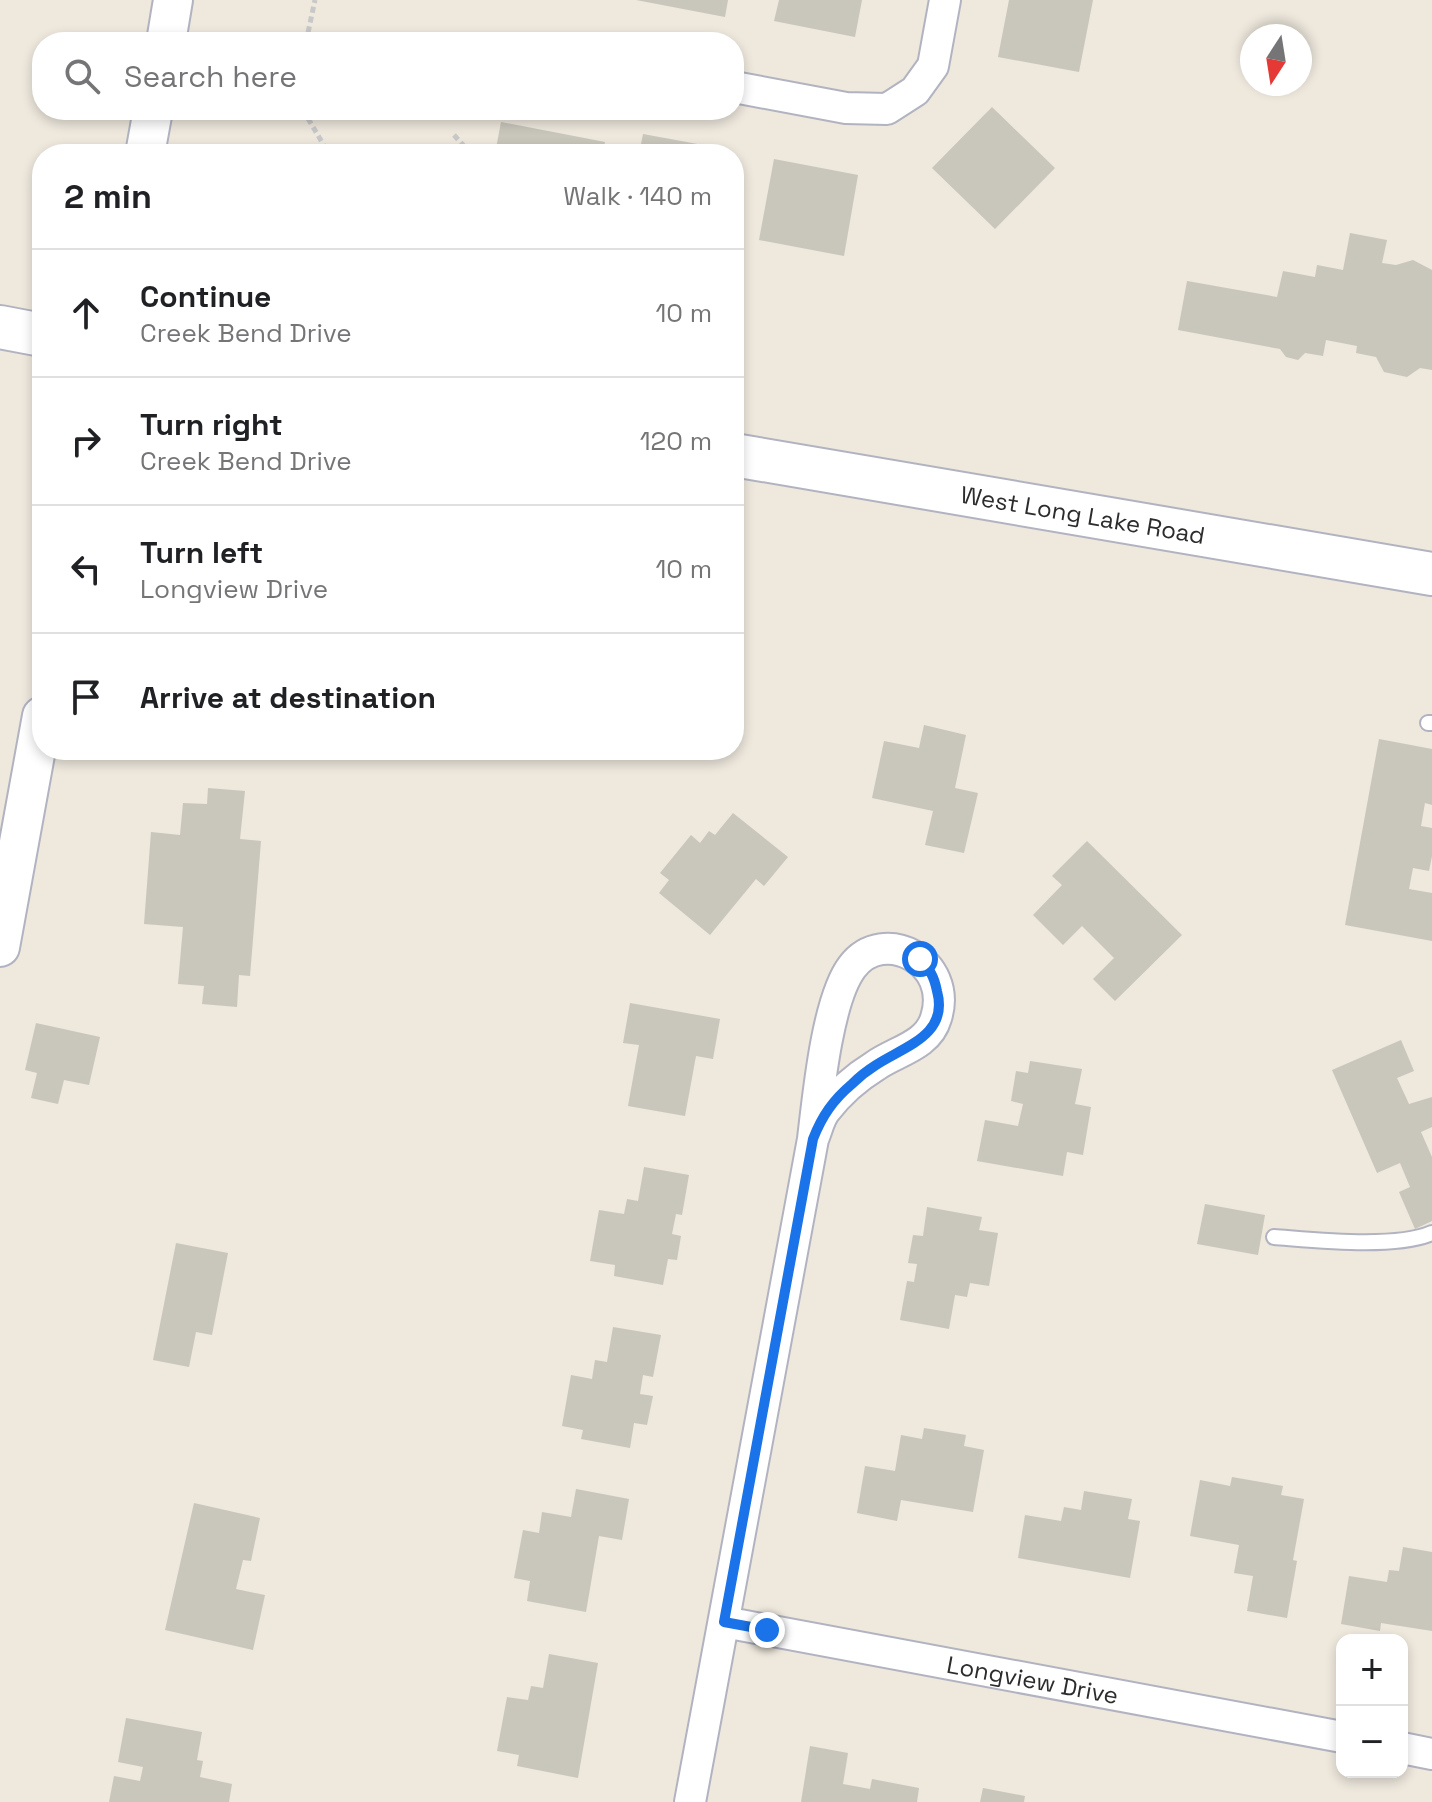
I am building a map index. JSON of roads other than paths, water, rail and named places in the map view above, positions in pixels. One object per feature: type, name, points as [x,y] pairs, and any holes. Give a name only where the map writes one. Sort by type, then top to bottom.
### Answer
[{"type":"main road","points":[[0,327],[32,333]]},
{"type":"main road","name":"West Long Lake Road","points":[[744,457],[1432,574]]},
{"type":"street","points":[[168,32],[173,0]]},
{"type":"street","points":[[744,89],[846,108],[887,109],[915,91],[933,66],[945,0]]},
{"type":"street","points":[[147,144],[151,120]]},
{"type":"street","points":[[0,947],[34,760]]},
{"type":"street","points":[[690,1802],[833,1016],[845,977],[854,963],[870,953],[889,950],[908,953],[920,959],[933,972],[940,1001],[935,1022],[926,1036],[876,1065],[850,1085],[824,1112],[813,1139]]},
{"type":"street","name":"Longview Drive","points":[[724,1622],[1336,1736]]},
{"type":"street","points":[[1408,1749],[1432,1754]]},
{"type":"lane","points":[[1274,1237],[1387,1241],[1432,1233]]}]
